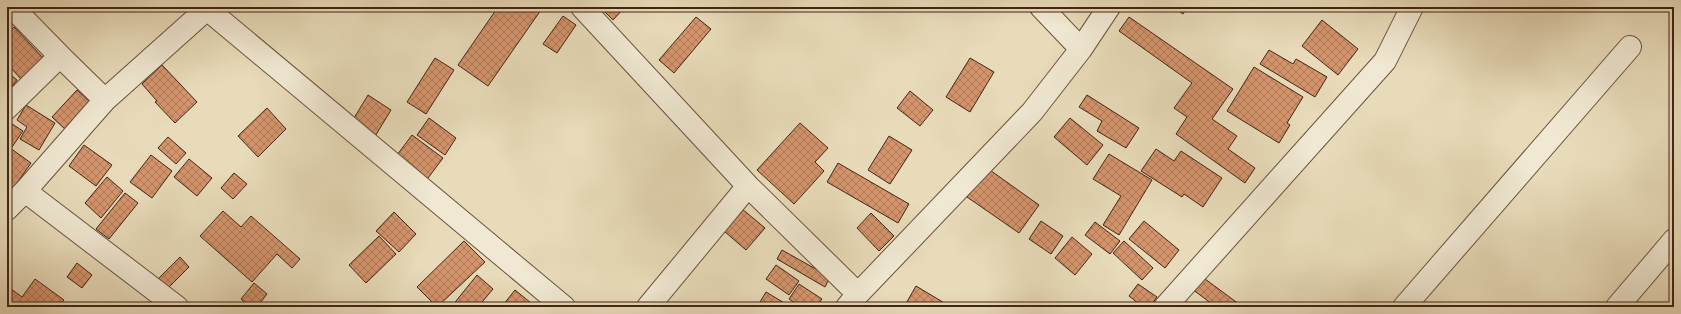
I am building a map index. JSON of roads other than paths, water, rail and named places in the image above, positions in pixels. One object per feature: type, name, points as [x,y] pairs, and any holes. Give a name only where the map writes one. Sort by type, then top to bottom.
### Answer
[{"type":"street","points":[[12,7],[105,100]]},
{"type":"street","points":[[582,7],[853,300],[1032,112],[1081,49],[1109,7]]},
{"type":"street","points":[[1041,7],[1081,49]]},
{"type":"street","points":[[1165,307],[1385,61],[1412,7]]},
{"type":"street","points":[[7,209],[25,191],[105,100],[208,8],[564,307]]},
{"type":"street","points":[[1404,307],[1630,47]]},
{"type":"street","points":[[7,108],[60,56]]},
{"type":"street","points":[[648,307],[748,186]]},
{"type":"street","points":[[25,191],[177,307]]},
{"type":"street","points":[[1616,307],[1674,240]]}]
